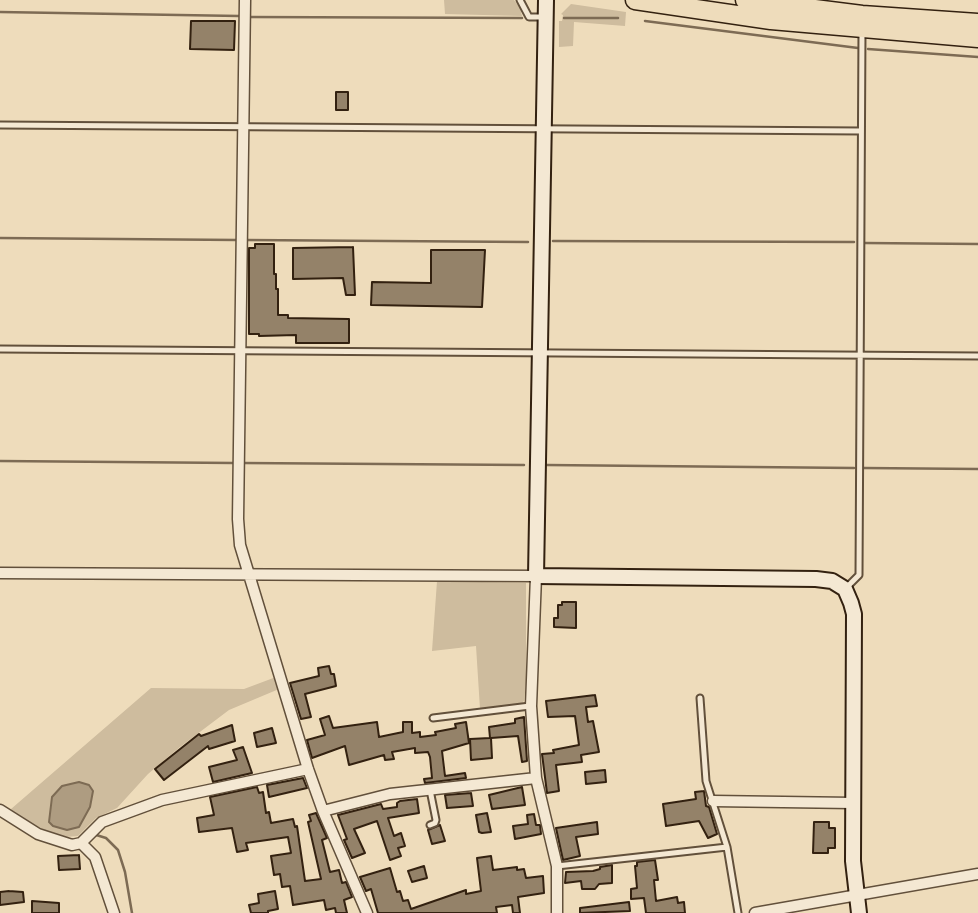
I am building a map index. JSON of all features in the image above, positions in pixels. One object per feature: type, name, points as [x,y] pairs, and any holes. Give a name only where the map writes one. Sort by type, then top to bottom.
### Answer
[{"type":"highway","points":[[635,0],[722,14],[978,38]]},
{"type":"highway","points":[[745,0],[862,15],[978,23]]},
{"type":"street","points":[[245,0],[239,531],[248,575],[308,769],[367,913]]},
{"type":"street","points":[[547,0],[531,706],[536,778],[557,866],[557,913]]},
{"type":"street","points":[[0,573],[536,576],[832,581],[845,589],[854,614],[852,803],[853,861],[859,913]]},
{"type":"street","points":[[0,810],[14,821],[72,845],[81,843],[102,822],[162,800],[308,769]]},
{"type":"street","points":[[323,811],[390,794],[536,778]]},
{"type":"street","points":[[713,801],[852,803]]},
{"type":"street","points":[[81,843],[95,857],[114,913]]},
{"type":"street","points":[[755,913],[978,874]]},
{"type":"lane","points":[[520,0],[529,16],[547,17]]},
{"type":"lane","points":[[845,589],[859,575],[862,29]]},
{"type":"lane","points":[[0,125],[861,131]]},
{"type":"lane","points":[[0,349],[978,356]]},
{"type":"lane","points":[[700,698],[706,781],[727,847],[738,913]]},
{"type":"lane","points":[[433,718],[531,706]]},
{"type":"lane","points":[[430,790],[436,820],[430,825]]},
{"type":"lane","points":[[557,866],[727,847]]},
{"type":"shaded area","points":[[444,0],[514,0],[522,16],[445,14]]},
{"type":"shaded area","points":[[571,4],[626,12],[625,26],[574,22],[573,46],[559,47],[559,21],[562,21],[561,14]]},
{"type":"shaded area","points":[[437,581],[526,583],[526,683],[524,701],[521,704],[480,709],[476,646],[432,651]]},
{"type":"shaded area","points":[[276,677],[279,689],[229,710],[148,774],[117,808],[96,818],[78,836],[65,837],[51,833],[17,816],[11,809],[151,688],[244,689]]},
{"type":"shaded area","points":[[79,782],[89,785],[93,791],[90,807],[79,827],[67,830],[53,826],[49,822],[52,797],[62,786]]},
{"type":"building","points":[[191,21],[235,21],[234,50],[190,49]]},
{"type":"building","points":[[336,92],[348,92],[348,110],[336,110]]},
{"type":"building","points":[[255,244],[274,244],[278,315],[288,315],[288,318],[349,319],[349,343],[296,343],[296,335],[249,334],[249,248],[255,248]]},
{"type":"building","points":[[353,247],[355,295],[346,295],[343,278],[293,279],[293,248]]},
{"type":"building","points":[[431,250],[485,250],[482,307],[371,305],[372,282],[431,283]]},
{"type":"building","points":[[562,602],[576,602],[576,628],[554,627],[554,618],[558,618],[558,605],[562,605]]},
{"type":"building","points":[[329,666],[336,686],[305,694],[311,717],[301,719],[290,683],[319,676],[318,668]]},
{"type":"building","points":[[595,695],[597,706],[586,707],[588,722],[593,721],[599,752],[581,755],[582,762],[556,765],[559,791],[547,793],[542,754],[579,745],[575,716],[548,717],[546,701]]},
{"type":"building","points":[[329,716],[333,728],[377,722],[379,737],[403,732],[403,722],[412,722],[412,733],[420,732],[420,737],[436,735],[435,732],[456,728],[455,724],[466,722],[469,743],[442,751],[445,776],[465,773],[466,778],[425,783],[424,779],[432,778],[430,757],[428,752],[415,753],[415,748],[392,752],[394,759],[385,760],[384,755],[349,765],[345,746],[312,758],[307,740],[325,735],[320,719]]},
{"type":"building","points":[[524,717],[527,761],[522,762],[518,736],[491,738],[492,758],[471,760],[470,739],[490,738],[489,727],[515,723],[515,719]]},
{"type":"building","points":[[232,725],[235,741],[209,749],[208,746],[164,780],[155,769],[199,734],[201,736]]},
{"type":"building","points":[[272,728],[276,743],[257,747],[254,733]]},
{"type":"building","points":[[243,747],[252,773],[213,782],[209,767],[237,760],[233,750]]},
{"type":"building","points":[[605,770],[606,782],[586,784],[585,772]]},
{"type":"building","points":[[303,778],[307,788],[269,797],[267,785]]},
{"type":"building","points":[[257,787],[259,793],[263,792],[266,813],[269,812],[271,823],[293,819],[295,827],[297,826],[305,881],[321,879],[308,822],[311,821],[309,815],[316,813],[327,838],[322,840],[330,872],[339,870],[342,883],[346,882],[352,897],[344,900],[347,913],[336,913],[335,908],[326,910],[324,900],[293,905],[290,886],[282,887],[280,874],[274,875],[271,856],[291,853],[288,837],[246,843],[248,850],[237,852],[232,828],[199,832],[197,818],[214,815],[210,797]]},
{"type":"building","points":[[522,787],[525,805],[492,809],[489,795]]},
{"type":"building","points":[[704,791],[706,806],[709,807],[717,834],[708,838],[699,821],[666,826],[663,804],[696,799],[695,792]]},
{"type":"building","points":[[471,793],[473,806],[447,808],[445,795]]},
{"type":"building","points":[[417,799],[419,813],[388,818],[394,836],[401,833],[405,846],[398,848],[401,856],[390,860],[377,821],[354,829],[365,853],[352,858],[338,815],[381,804],[383,809],[397,807],[400,801]]},
{"type":"building","points":[[487,813],[491,832],[479,832],[476,815]]},
{"type":"building","points":[[534,814],[541,834],[515,839],[513,826],[528,824],[527,815]]},
{"type":"building","points":[[597,822],[598,834],[576,837],[580,856],[563,860],[556,828]]},
{"type":"building","points":[[814,822],[829,822],[829,828],[835,828],[835,848],[828,848],[828,853],[813,853]]},
{"type":"building","points":[[440,825],[445,841],[432,844],[428,830]]},
{"type":"building","points":[[79,855],[80,869],[59,870],[58,856]]},
{"type":"building","points":[[491,856],[493,870],[517,867],[517,870],[524,869],[526,878],[543,876],[544,893],[518,897],[520,913],[513,913],[512,905],[496,907],[497,913],[378,913],[371,889],[366,891],[360,877],[390,868],[397,892],[400,891],[403,901],[408,900],[411,909],[466,890],[466,894],[481,891],[477,858]]},
{"type":"building","points":[[655,860],[658,880],[654,880],[656,901],[677,897],[678,903],[684,902],[685,913],[646,913],[644,898],[631,899],[631,889],[637,888],[637,862]]},
{"type":"building","points":[[612,865],[612,883],[599,884],[595,889],[582,889],[581,881],[565,883],[566,872],[593,871]]},
{"type":"building","points":[[424,866],[427,878],[412,882],[408,871]]},
{"type":"building","points":[[275,891],[278,909],[268,913],[251,913],[249,905],[259,903],[258,894]]},
{"type":"building","points":[[0,892],[23,892],[24,902],[0,905]]},
{"type":"building","points":[[32,901],[59,903],[59,913],[32,913]]},
{"type":"building","points":[[629,902],[630,911],[580,913],[580,908]]},
{"type":"waterway","points":[[0,12],[239,16]]},
{"type":"waterway","points":[[248,17],[522,18]]},
{"type":"waterway","points":[[564,18],[618,18]]},
{"type":"waterway","points":[[645,21],[858,48]]},
{"type":"waterway","points":[[868,49],[978,57]]},
{"type":"waterway","points":[[0,238],[237,240]]},
{"type":"waterway","points":[[246,240],[528,242]]},
{"type":"waterway","points":[[553,241],[854,242]]},
{"type":"waterway","points":[[865,243],[978,244]]},
{"type":"waterway","points":[[0,461],[234,463]]},
{"type":"waterway","points":[[243,463],[524,465]]},
{"type":"waterway","points":[[547,465],[854,468]]},
{"type":"waterway","points":[[864,468],[978,469]]},
{"type":"waterway","points":[[93,834],[106,838],[118,850],[132,913]]}]
